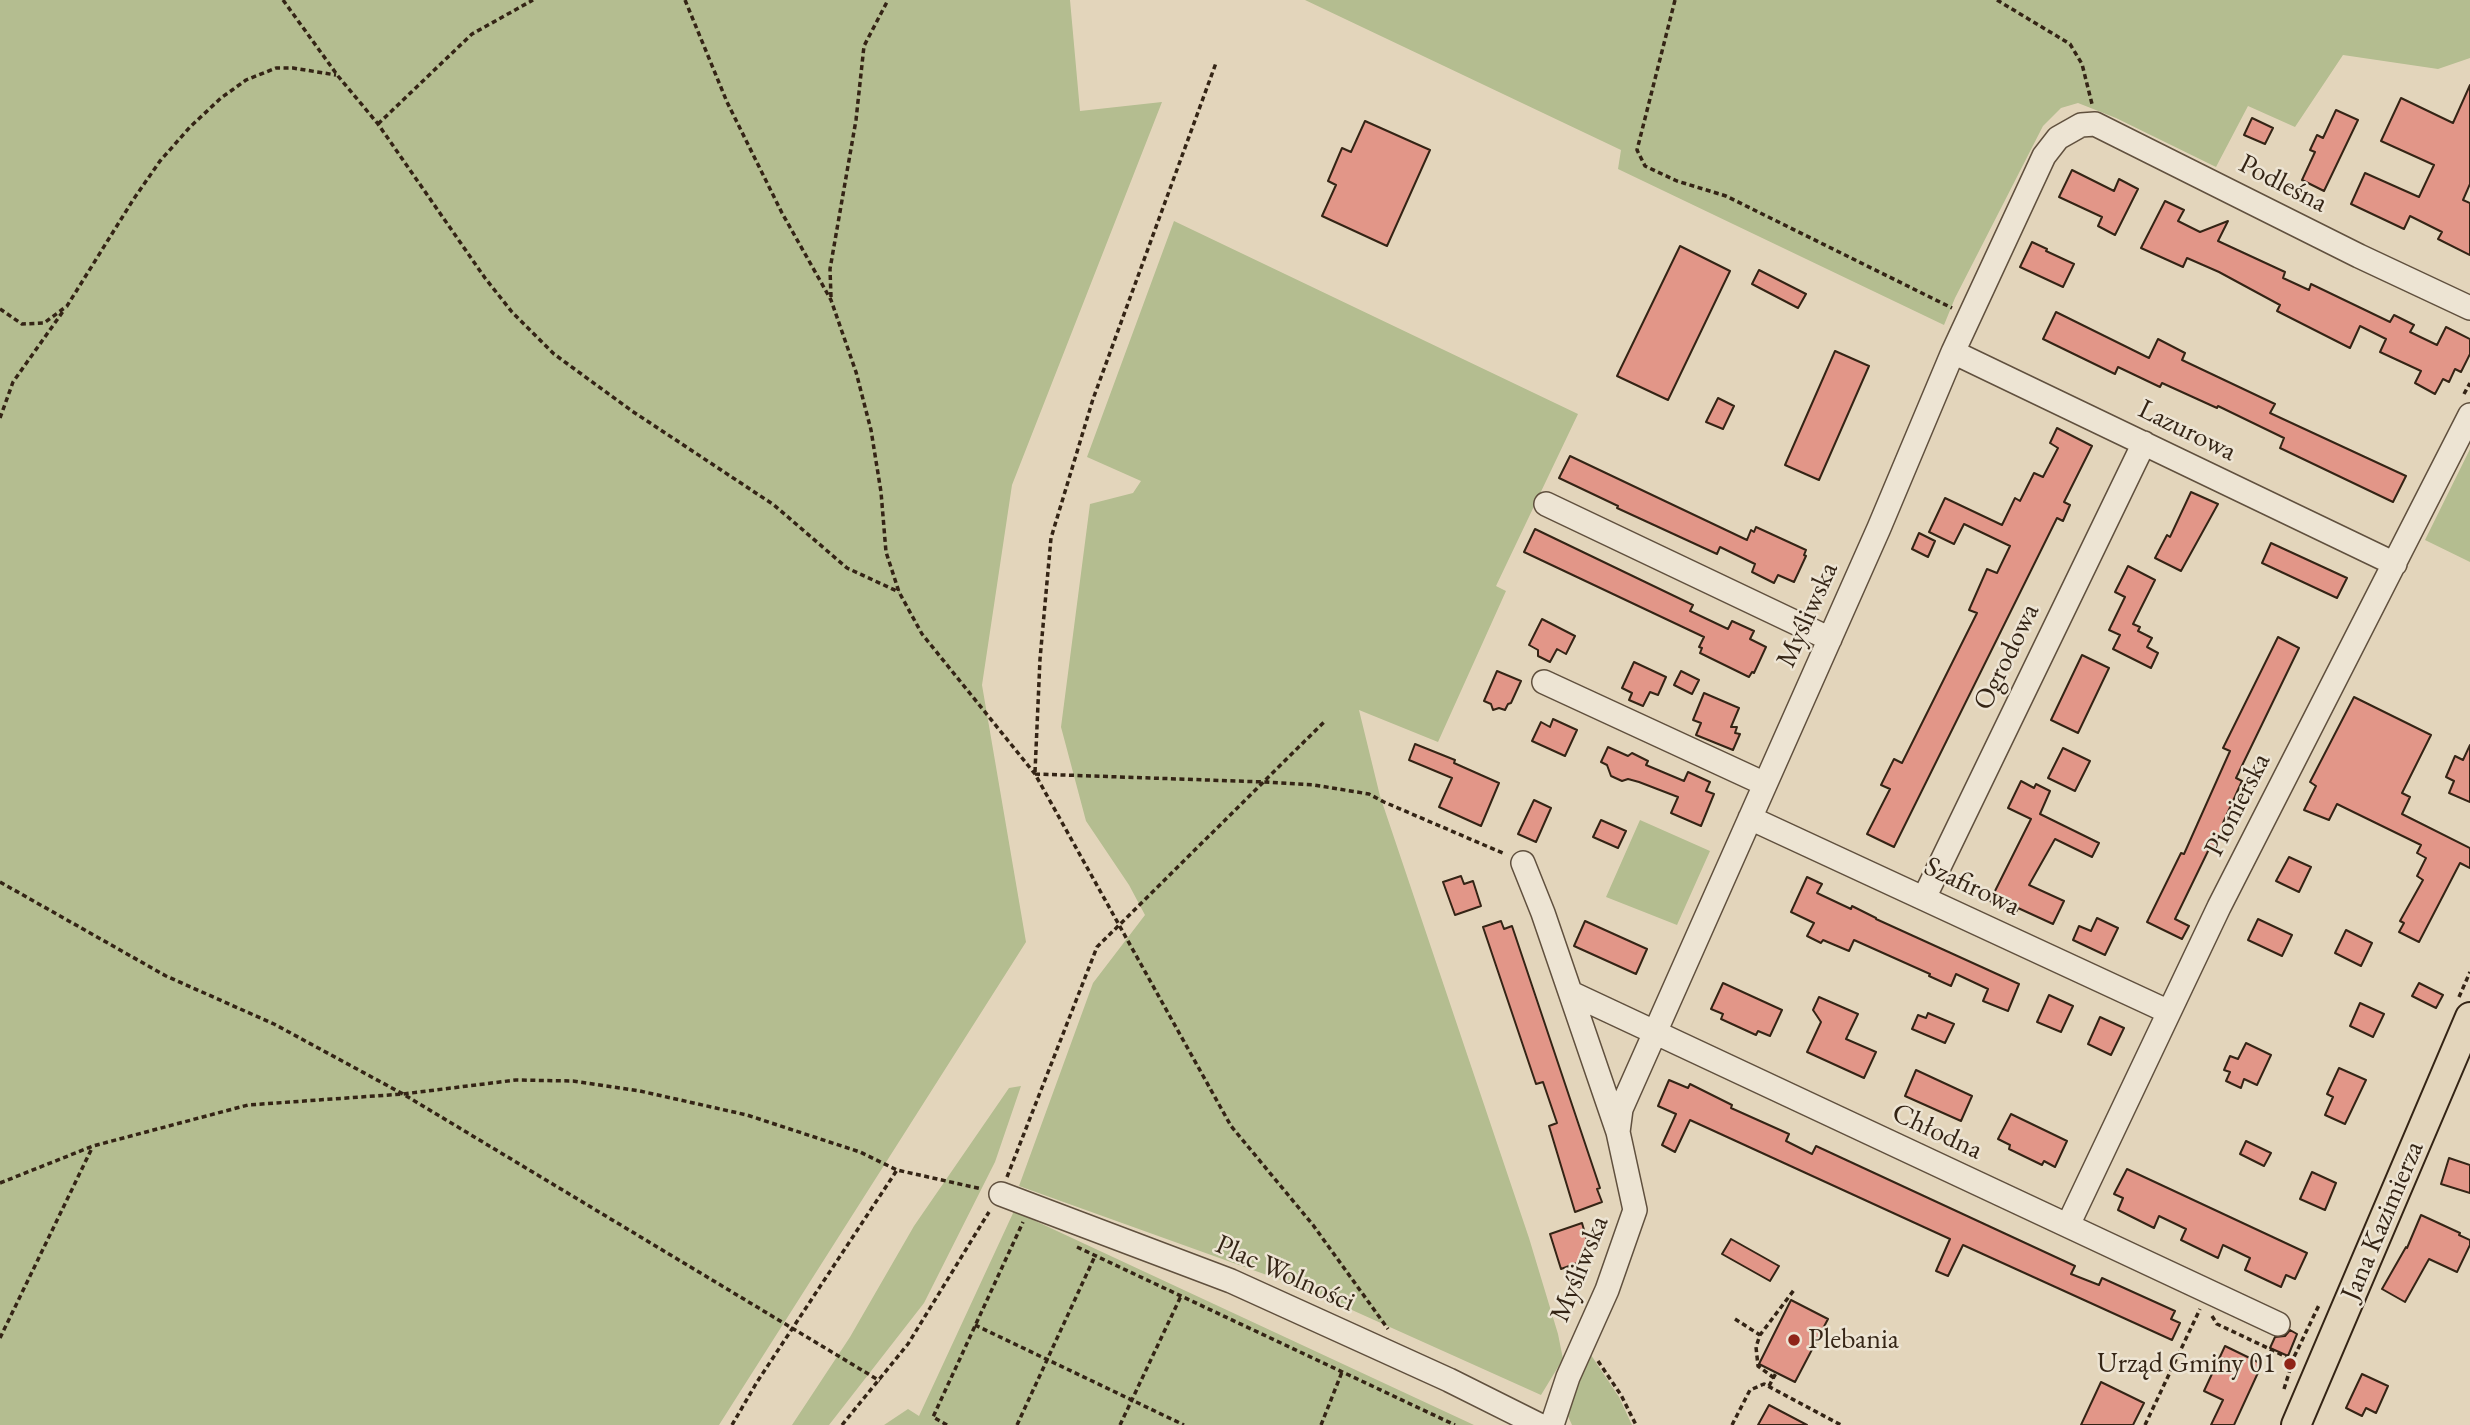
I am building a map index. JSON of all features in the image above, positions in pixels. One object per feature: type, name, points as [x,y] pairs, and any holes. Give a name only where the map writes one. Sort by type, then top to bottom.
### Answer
[{"type":"main road","name":"Jana Kazimierza","points":[[2296,1425],[2470,1017]]},
{"type":"street","name":"Myśliwska","points":[[1618,1132],[1621,1109],[1879,528],[1952,352],[2044,156],[2058,138],[2069,131],[2095,124]]},
{"type":"street","name":"Podleśna","points":[[2095,124],[2359,256],[2470,308]]},
{"type":"street","name":"Lazurowa","points":[[1952,352],[2395,564]]},
{"type":"street","name":"Pionierska","points":[[2068,1226],[2219,907],[2395,564],[2467,405]]},
{"type":"street","name":"Ogrodowa","points":[[1924,898],[2144,443]]},
{"type":"street","points":[[1546,504],[1830,639]]},
{"type":"street","points":[[1544,682],[1765,784]]},
{"type":"street","name":"Szafirowa","points":[[1750,818],[2169,1012]]},
{"type":"street","name":"Myśliwska","points":[[1523,863],[1618,1132],[1635,1210],[1607,1290],[1568,1377],[1552,1425]]},
{"type":"street","name":"Chłodna","points":[[1571,993],[2068,1226],[2206,1297],[2278,1324]]},
{"type":"street","name":"Plac Wolności","points":[[1001,1194],[1231,1281],[1449,1380],[1539,1425]]},
{"type":"path","points":[[283,0],[338,76],[378,124],[485,278],[512,312],[554,354],[632,411],[774,505],[847,568],[899,592]]},
{"type":"path","points":[[378,124],[472,34],[533,0]]},
{"type":"path","points":[[685,0],[733,115],[782,214],[831,300],[856,372],[870,430],[881,492],[886,552],[899,592],[922,634],[1035,774],[1231,1126],[1314,1225],[1391,1332]]},
{"type":"path","points":[[831,300],[830,270],[856,120],[864,46],[888,0]]},
{"type":"path","points":[[1675,0],[1637,150],[1645,166],[1677,181],[1726,197],[1969,317]]},
{"type":"path","points":[[1997,0],[2070,44],[2082,64],[2095,124]]},
{"type":"path","points":[[1035,774],[1040,659],[1051,538],[1093,399],[1216,62]]},
{"type":"path","points":[[0,418],[13,382],[67,306],[160,161],[190,127],[221,98],[246,80],[276,68],[293,68],[338,76]]},
{"type":"path","points":[[0,309],[22,324],[44,323],[67,306]]},
{"type":"path","points":[[2467,405],[2470,383]]},
{"type":"path","points":[[842,1425],[908,1344],[1001,1194],[1097,947],[1325,721]]},
{"type":"path","points":[[1035,774],[1265,782],[1314,785],[1369,794],[1523,863]]},
{"type":"path","points":[[0,882],[166,976],[274,1024],[403,1094],[880,1381]]},
{"type":"path","points":[[0,1182],[93,1146],[248,1105],[403,1094],[516,1080],[573,1081],[640,1091],[747,1115],[860,1152],[897,1170],[1001,1194]]},
{"type":"path","points":[[0,1338],[93,1146]]},
{"type":"path","points":[[732,1425],[757,1382],[897,1170]]},
{"type":"path","points":[[947,1425],[933,1417],[1023,1221]]},
{"type":"path","points":[[1071,1244],[1455,1425]]},
{"type":"path","points":[[1017,1425],[1096,1256]]},
{"type":"path","points":[[1774,1378],[1758,1366],[1756,1347],[1760,1335],[1794,1290]]},
{"type":"path","points":[[1120,1425],[1181,1296]]},
{"type":"path","points":[[2206,1297],[2217,1324],[2293,1360]]},
{"type":"path","points":[[2145,1425],[2206,1297]]},
{"type":"path","points":[[1735,1319],[1760,1335]]},
{"type":"path","points":[[975,1325],[1184,1425]]},
{"type":"path","points":[[1584,1341],[1621,1395],[1636,1425]]},
{"type":"path","points":[[1321,1425],[1342,1372]]},
{"type":"path","points":[[1769,1386],[1776,1373]]},
{"type":"path","points":[[1732,1425],[1749,1390],[1760,1384],[1769,1386],[1841,1425]]},
{"type":"green space","points":[[0,0],[1070,0],[1080,111],[1162,102],[1012,485],[982,685],[1026,942],[719,1425],[0,1425]]},
{"type":"green space","points":[[1305,0],[2470,0],[2470,58],[2438,69],[2343,55],[2295,127],[2248,106],[2216,167],[2116,118],[2078,103],[2061,108],[2043,126],[1955,298],[1944,325],[1618,169],[1621,150]]},
{"type":"green space","points":[[1174,221],[1578,414],[1496,586],[1506,591],[1438,742],[1359,710],[1380,796],[1529,1238],[1558,1334],[1563,1359],[1541,1395],[1303,1288],[1019,1186],[1093,983],[1145,915],[1129,885],[1086,821],[1061,727],[1090,504],[1133,493],[1141,481],[1087,457]]},
{"type":"green space","points":[[2470,449],[2470,562],[2425,540]]},
{"type":"green space","points":[[1640,820],[1710,851],[1677,925],[1606,897]]},
{"type":"green space","points":[[1021,1086],[995,1162],[924,1303],[829,1425],[792,1425],[850,1337],[914,1226],[1009,1088]]},
{"type":"green space","points":[[1014,1211],[1474,1425],[884,1425],[908,1409],[919,1416]]},
{"type":"green space","points":[[1587,1349],[1619,1397],[1632,1425],[1572,1425],[1567,1414]]},
{"type":"building","points":[[2470,85],[2470,184],[2463,200],[2470,203],[2470,255],[2438,239],[2442,232],[2410,216],[2404,229],[2351,204],[2365,173],[2419,197],[2434,165],[2381,141],[2401,98],[2453,123]]},
{"type":"building","points":[[2336,110],[2358,120],[2324,191],[2302,180],[2315,152],[2310,150],[2317,135],[2323,138]]},
{"type":"building","points":[[2252,118],[2273,128],[2265,144],[2244,135]]},
{"type":"building","points":[[1365,121],[1430,150],[1387,246],[1322,216],[1336,185],[1328,181],[1342,148],[1351,152]]},
{"type":"building","points":[[2072,170],[2114,191],[2119,179],[2138,189],[2115,235],[2098,226],[2102,217],[2059,197]]},
{"type":"building","points":[[2165,201],[2184,210],[2178,221],[2200,232],[2228,221],[2218,241],[2285,272],[2283,278],[2309,290],[2311,284],[2390,322],[2394,315],[2414,325],[2410,332],[2437,345],[2446,327],[2470,339],[2470,354],[2461,372],[2455,369],[2449,382],[2443,379],[2435,394],[2415,383],[2421,371],[2380,352],[2386,339],[2360,326],[2350,348],[2277,311],[2280,305],[2219,272],[2187,258],[2183,267],[2141,248]]},
{"type":"building","points":[[2032,242],[2074,264],[2063,287],[2020,267]]},
{"type":"building","points":[[1680,246],[1730,271],[1668,400],[1617,376]]},
{"type":"building","points":[[1759,270],[1806,294],[1798,308],[1752,284]]},
{"type":"building","points":[[2056,312],[2149,358],[2158,339],[2185,353],[2182,360],[2275,404],[2270,413],[2406,476],[2393,502],[2280,448],[2284,438],[2218,406],[2217,408],[2162,383],[2160,387],[2118,367],[2115,374],[2043,339]]},
{"type":"building","points":[[1835,351],[1869,366],[1819,480],[1785,465]]},
{"type":"building","points":[[1718,398],[1734,406],[1723,429],[1706,422]]},
{"type":"building","points":[[2057,428],[2092,446],[2064,502],[2070,505],[2063,521],[2057,518],[1894,847],[1867,834],[1890,789],[1881,785],[1894,759],[1902,763],[1977,613],[1969,610],[1987,569],[1997,573],[2010,546],[1964,524],[1954,544],[1929,532],[1945,498],[2002,525],[2015,498],[2020,501],[2034,473],[2043,477],[2058,448],[2050,443]]},
{"type":"building","points":[[1570,456],[1747,540],[1751,530],[1754,532],[1756,527],[1806,550],[1806,556],[1794,582],[1778,575],[1774,583],[1752,572],[1755,564],[1720,547],[1717,554],[1559,478]]},
{"type":"building","points":[[2191,492],[2218,504],[2181,571],[2155,558],[2167,535],[2170,537]]},
{"type":"building","points":[[1535,529],[1693,605],[1690,611],[1728,629],[1732,621],[1754,631],[1750,639],[1766,647],[1754,673],[1749,677],[1700,653],[1702,648],[1699,647],[1704,637],[1524,552]]},
{"type":"building","points":[[1919,533],[1935,541],[1928,557],[1912,549]]},
{"type":"building","points":[[2271,543],[2347,578],[2337,598],[2262,563]]},
{"type":"building","points":[[2128,566],[2155,580],[2133,624],[2140,627],[2138,631],[2152,638],[2147,647],[2158,653],[2151,668],[2113,649],[2120,635],[2109,630],[2125,597],[2115,592]]},
{"type":"building","points":[[1542,619],[1575,636],[1566,654],[1557,649],[1550,662],[1538,656],[1538,650],[1529,645]]},
{"type":"building","points":[[2278,637],[2299,648],[2236,778],[2242,781],[2214,849],[2210,847],[2175,919],[2189,926],[2182,939],[2147,922],[2181,853],[2184,854],[2230,751],[2223,748]]},
{"type":"building","points":[[2082,655],[2109,668],[2078,733],[2051,720]]},
{"type":"building","points":[[1634,662],[1666,677],[1658,695],[1650,692],[1643,706],[1629,700],[1632,693],[1622,688]]},
{"type":"building","points":[[1497,671],[1521,681],[1505,710],[1493,710],[1491,704],[1484,701]]},
{"type":"building","points":[[1681,671],[1699,680],[1692,694],[1674,685]]},
{"type":"building","points":[[1704,693],[1739,708],[1731,727],[1737,727],[1735,733],[1740,734],[1733,750],[1696,735],[1701,723],[1693,720]]},
{"type":"building","points":[[2354,697],[2431,735],[2402,793],[2410,797],[2402,814],[2470,848],[2470,868],[2460,863],[2419,942],[2399,932],[2404,923],[2400,921],[2423,880],[2417,876],[2426,858],[2417,853],[2421,845],[2337,804],[2329,820],[2304,810],[2316,786],[2310,782]]},
{"type":"building","points":[[1553,719],[1577,730],[1565,756],[1532,741],[1541,722],[1550,727]]},
{"type":"building","points":[[1415,744],[1455,760],[1454,763],[1499,783],[1481,826],[1439,807],[1452,778],[1409,760]]},
{"type":"building","points":[[2470,745],[2470,802],[2449,793],[2454,781],[2446,777],[2455,756],[2463,760]]},
{"type":"building","points":[[1608,747],[1628,756],[1632,753],[1648,761],[1646,765],[1684,781],[1688,772],[1710,782],[1706,791],[1714,794],[1701,826],[1671,813],[1678,797],[1639,782],[1628,779],[1622,781],[1611,776],[1607,765],[1601,762]]},
{"type":"building","points":[[2063,748],[2090,761],[2075,791],[2048,778]]},
{"type":"building","points":[[2021,781],[2034,788],[2036,784],[2050,791],[2040,814],[2099,843],[2092,857],[2055,839],[2029,885],[2064,901],[2053,924],[2018,908],[2015,914],[1990,901],[2031,819],[2008,808]]},
{"type":"building","points":[[1534,800],[1551,808],[1536,842],[1518,834]]},
{"type":"building","points":[[1601,820],[1626,831],[1618,848],[1593,837]]},
{"type":"building","points":[[2289,857],[2311,867],[2299,892],[2276,881]]},
{"type":"building","points":[[1461,876],[1464,884],[1473,881],[1481,906],[1455,915],[1443,882]]},
{"type":"building","points":[[1807,877],[1822,884],[1817,893],[1851,909],[1852,906],[2019,984],[2008,1011],[1983,1001],[1988,989],[1956,974],[1951,986],[1854,940],[1849,951],[1807,936],[1814,923],[1791,912]]},
{"type":"building","points":[[2097,918],[2118,928],[2105,955],[2073,940],[2079,926],[2091,931]]},
{"type":"building","points":[[2258,919],[2292,935],[2282,956],[2248,940]]},
{"type":"building","points":[[1501,921],[1504,929],[1512,926],[1600,1188],[1597,1189],[1602,1202],[1575,1212],[1549,1126],[1557,1123],[1543,1082],[1536,1084],[1483,927]]},
{"type":"building","points":[[1585,921],[1647,949],[1636,974],[1574,946]]},
{"type":"building","points":[[2346,930],[2372,943],[2361,966],[2335,953]]},
{"type":"building","points":[[1723,983],[1782,1010],[1770,1036],[1758,1031],[1756,1035],[1721,1019],[1723,1014],[1711,1009]]},
{"type":"building","points":[[2419,983],[2443,995],[2436,1008],[2412,996]]},
{"type":"building","points":[[2049,995],[2073,1006],[2061,1032],[2037,1022]]},
{"type":"building","points":[[1819,997],[1858,1014],[1846,1039],[1876,1052],[1864,1078],[1807,1052],[1821,1022],[1813,1010]]},
{"type":"building","points":[[2360,1003],[2384,1014],[2373,1037],[2350,1026]]},
{"type":"building","points":[[1928,1013],[1954,1024],[1945,1043],[1912,1029],[1918,1015],[1926,1018]]},
{"type":"building","points":[[2100,1017],[2124,1028],[2111,1055],[2088,1044]]},
{"type":"building","points":[[2246,1043],[2271,1055],[2257,1085],[2244,1079],[2241,1088],[2226,1081],[2230,1072],[2224,1070],[2230,1056],[2238,1059]]},
{"type":"building","points":[[2339,1068],[2366,1080],[2345,1124],[2325,1115],[2333,1097],[2327,1094]]},
{"type":"building","points":[[1916,1070],[1972,1096],[1961,1121],[1905,1096]]},
{"type":"building","points":[[1669,1080],[1688,1088],[1690,1084],[1732,1105],[1731,1108],[1789,1134],[1786,1141],[1812,1154],[1816,1146],[2075,1266],[2071,1274],[2099,1285],[2102,1278],[2175,1311],[2171,1319],[2180,1323],[2172,1340],[1963,1245],[1948,1276],[1936,1271],[1950,1239],[1690,1120],[1675,1152],[1662,1145],[1676,1114],[1658,1106]]},
{"type":"building","points":[[2011,1114],[2067,1141],[2055,1167],[2044,1161],[2042,1165],[2009,1149],[2010,1145],[1998,1139]]},
{"type":"building","points":[[2246,1141],[2271,1153],[2264,1166],[2240,1154]]},
{"type":"building","points":[[2449,1158],[2470,1165],[2470,1193],[2441,1184]]},
{"type":"building","points":[[2127,1169],[2307,1253],[2295,1279],[2286,1275],[2281,1287],[2245,1270],[2250,1258],[2223,1245],[2218,1258],[2181,1240],[2186,1229],[2159,1216],[2154,1228],[2118,1210],[2123,1198],[2114,1194]]},
{"type":"building","points":[[2312,1172],[2336,1183],[2325,1210],[2300,1199]]},
{"type":"building","points":[[2421,1215],[2460,1233],[2459,1235],[2470,1240],[2470,1245],[2457,1272],[2429,1259],[2405,1302],[2382,1289],[2407,1248]]},
{"type":"building","points":[[1582,1223],[1588,1244],[1584,1246],[1588,1259],[1561,1269],[1550,1234]]},
{"type":"building","points":[[1731,1239],[1779,1266],[1770,1281],[1722,1254]]},
{"type":"building","name":"Plebania","points":[[1791,1300],[1828,1319],[1795,1382],[1759,1364]]},
{"type":"building","points":[[2290,1330],[2297,1334],[2288,1356],[2270,1348],[2275,1337],[2285,1336]]},
{"type":"building","points":[[2225,1346],[2262,1364],[2234,1425],[2211,1425],[2223,1400],[2204,1391]]},
{"type":"building","points":[[2362,1374],[2388,1386],[2376,1413],[2366,1408],[2362,1416],[2346,1408]]},
{"type":"building","points":[[2101,1382],[2144,1403],[2133,1425],[2081,1425]]},
{"type":"building","points":[[1769,1405],[1807,1425],[1758,1425]]},
{"type":"place","name":"Plebania","points":[[1794,1340]]},
{"type":"place","name":"Urząd Gminy 01","points":[[2290,1364]]}]
